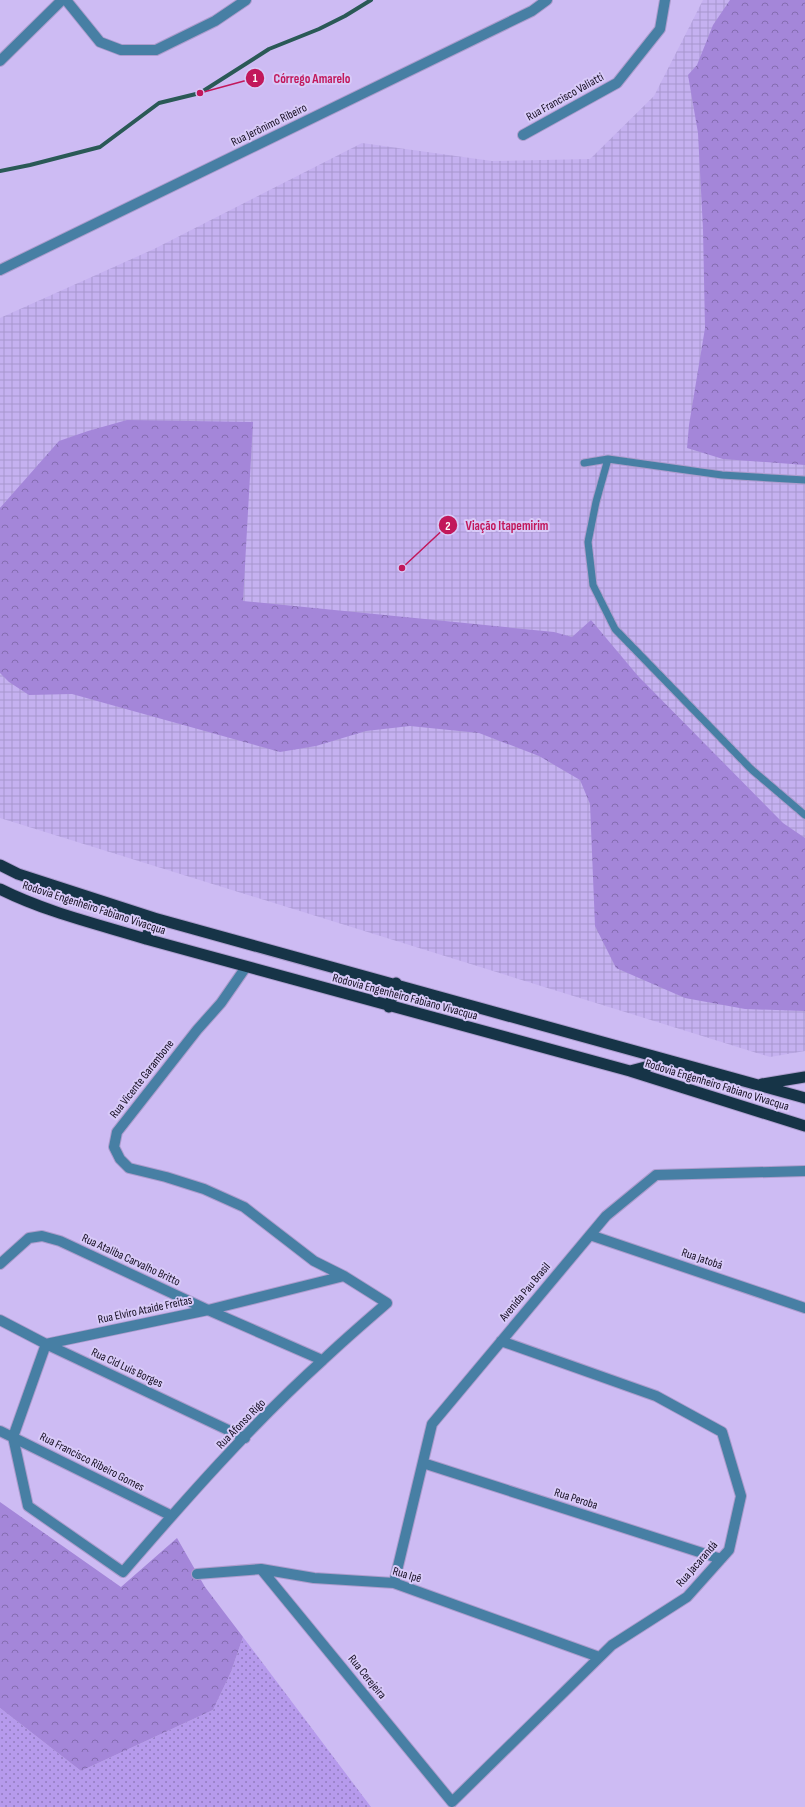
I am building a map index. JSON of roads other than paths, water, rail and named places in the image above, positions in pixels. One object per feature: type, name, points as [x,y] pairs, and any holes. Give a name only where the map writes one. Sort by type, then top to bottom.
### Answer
[{"type":"highway","name":"Rodovia Engenheiro Fabiano Vivacqua","points":[[0,865],[18,874],[154,918],[669,1061],[759,1084],[805,1098]]},
{"type":"highway","name":"Rodovia Engenheiro Fabiano Vivacqua","points":[[0,890],[72,917],[146,939],[389,1007],[630,1071],[805,1126]]},
{"type":"highway","points":[[146,939],[154,918]]},
{"type":"highway","points":[[389,1007],[396,984]]},
{"type":"highway","points":[[630,1071],[669,1061]]},
{"type":"highway","points":[[759,1084],[805,1077]]},
{"type":"street","points":[[0,61],[62,0]]},
{"type":"street","points":[[66,0],[100,42],[121,50],[156,50],[215,21],[246,0]]},
{"type":"street","name":"Rua Jerônimo Ribeiro","points":[[0,270],[532,11],[547,0]]},
{"type":"street","name":"Rua Francisco Valiatti","points":[[522,135],[617,83],[660,29],[665,0]]},
{"type":"street","name":"Rua Vicente Garambone","points":[[246,967],[221,1003],[192,1036],[117,1132],[114,1147],[120,1159],[129,1168],[166,1177],[204,1189],[244,1207],[314,1261],[344,1276],[387,1304]]},
{"type":"street","name":"Avenida Pau Brasil","points":[[394,1583],[432,1424],[606,1216],[656,1175],[805,1171]]},
{"type":"street","name":"Rua Jatobá","points":[[590,1235],[805,1308]]},
{"type":"street","name":"Rua Ataliba Carvalho Britto","points":[[0,1264],[29,1238],[42,1236],[60,1241],[208,1310],[322,1360]]},
{"type":"street","name":"Rua Elviro Ataide Freitas","points":[[46,1344],[208,1310],[344,1276]]},
{"type":"street","name":"Rua Afonso Rigo","points":[[13,1436],[28,1506],[123,1572],[172,1516],[245,1438],[322,1360],[387,1304]]},
{"type":"street","name":"Rua Cid Luis Borges","points":[[0,1320],[46,1344],[245,1438]]},
{"type":"street","name":"Rua Jacarandá","points":[[452,1802],[612,1645],[687,1597],[729,1550],[741,1496],[722,1432],[656,1396],[501,1341]]},
{"type":"street","points":[[13,1436],[46,1344]]},
{"type":"street","name":"Rua Francisco Ribeiro Gomes","points":[[0,1431],[13,1436],[172,1516]]},
{"type":"street","name":"Rua Peroba","points":[[423,1463],[721,1559]]},
{"type":"street","name":"Rua Ipê","points":[[197,1574],[261,1569],[314,1578],[394,1583],[599,1657]]},
{"type":"street","name":"Rua Cerejeira","points":[[261,1569],[452,1802]]},
{"type":"lane","points":[[608,459],[596,502],[588,542],[593,585],[615,629],[751,769],[805,815]]},
{"type":"lane","points":[[584,463],[608,459],[722,475],[805,480]]},
{"type":"waterway","points":[[0,171],[100,147],[159,103],[200,93],[269,49],[319,29],[345,16],[371,0]]},
{"type":"place","name":"Córrego Amarelo","points":[[200,93]]},
{"type":"place","name":"Viação Itapemirim","points":[[402,568]]}]
